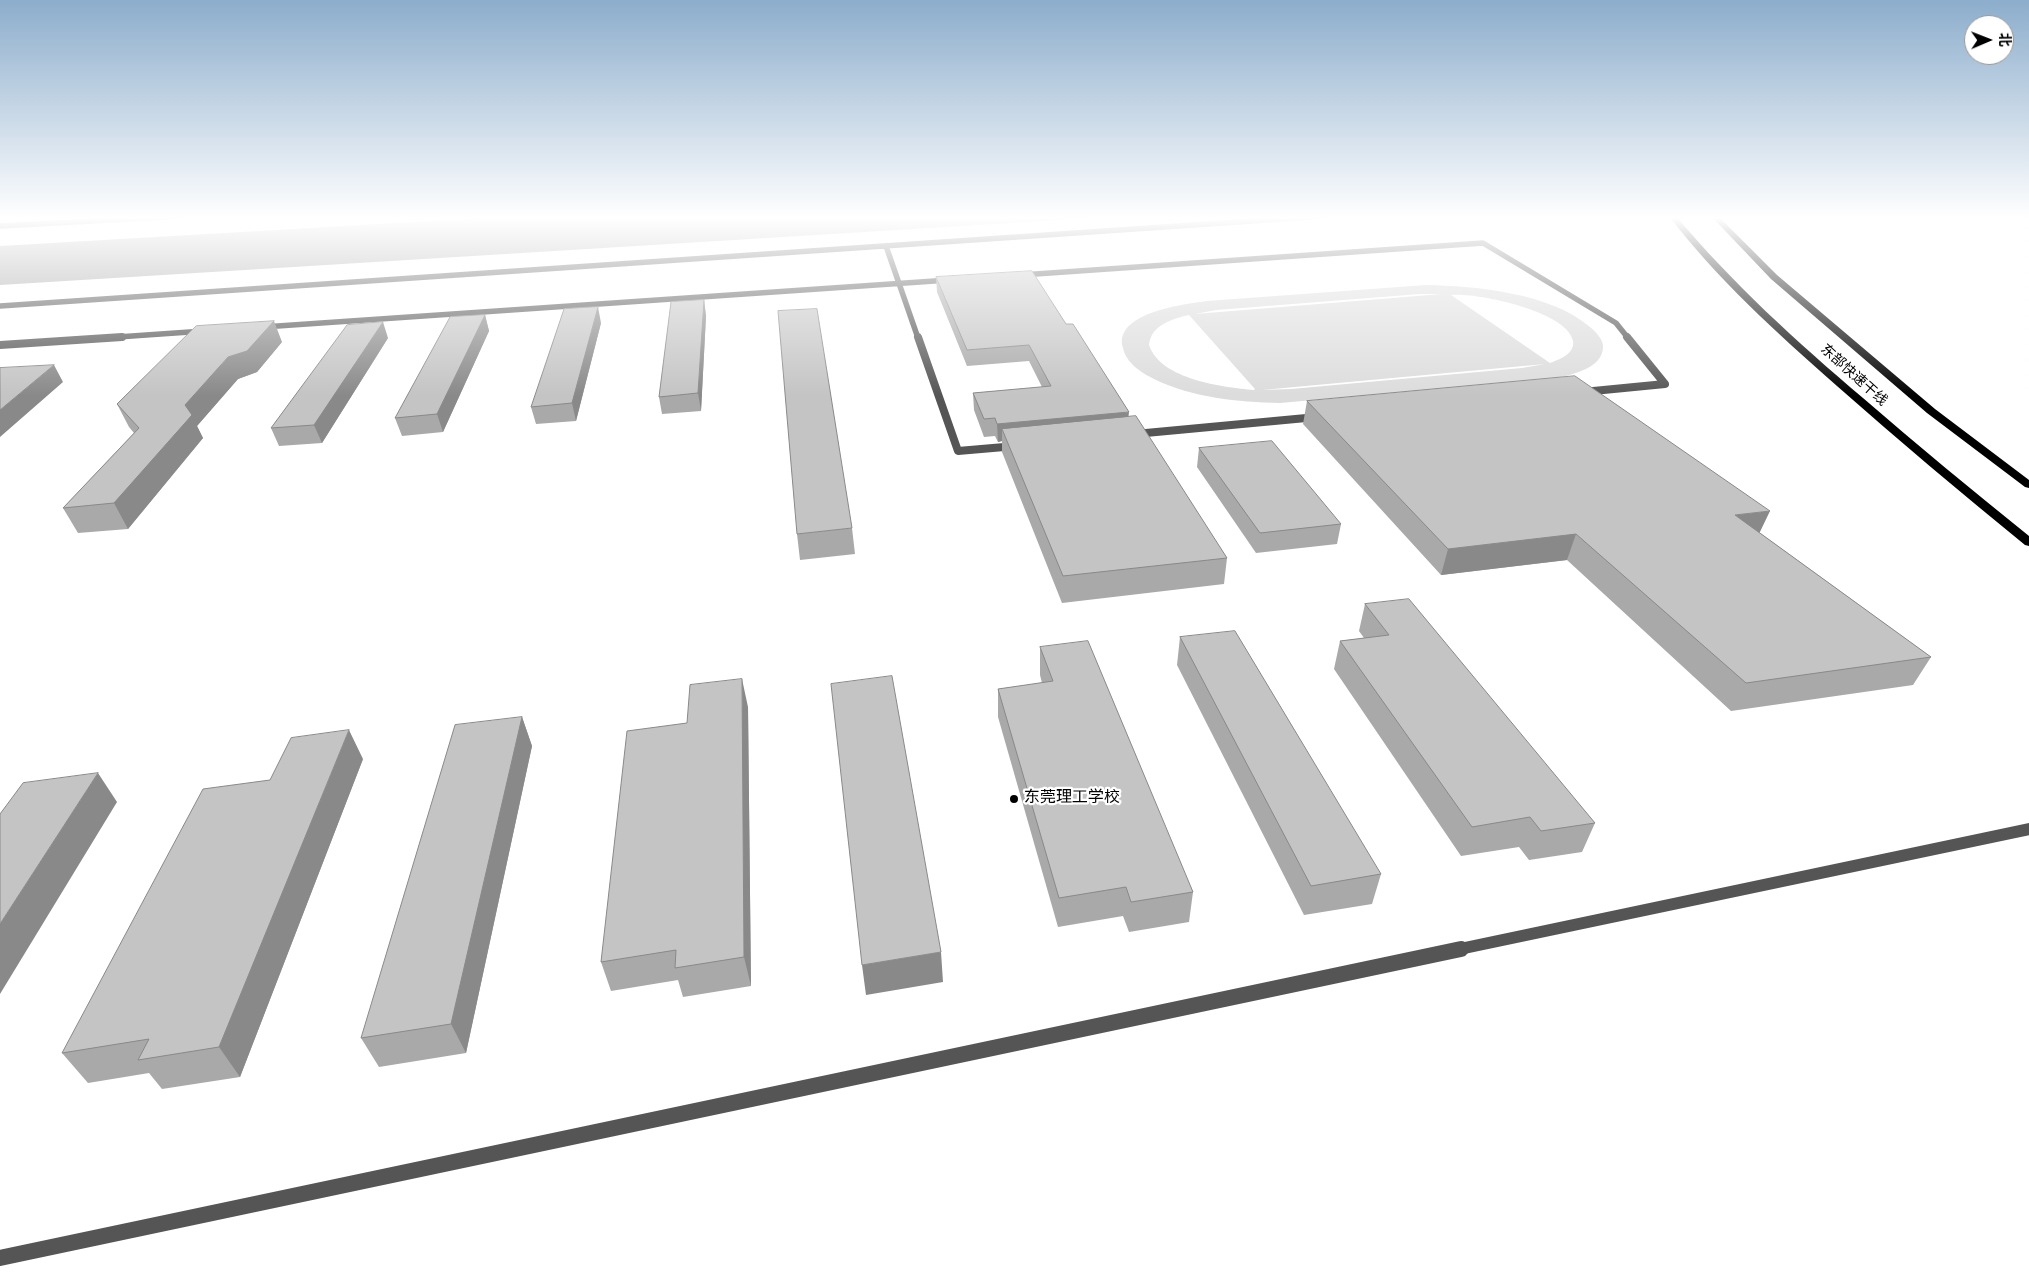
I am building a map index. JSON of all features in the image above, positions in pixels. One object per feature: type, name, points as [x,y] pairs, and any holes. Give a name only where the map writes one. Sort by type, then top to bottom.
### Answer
[{"type":"highway","name":"东部快速干线","points":[[1728,276],[1786,335],[1881,420],[2029,542]]},
{"type":"highway","name":"东部快速干线","points":[[1773,276],[1931,411],[2029,485]]},
{"type":"lane","points":[[0,306],[447,276]]},
{"type":"lane","points":[[896,276],[958,451],[1026,445]]},
{"type":"lane","points":[[1536,276],[1616,324],[1665,384],[1576,392]]},
{"type":"lane","points":[[257,327],[958,279]]},
{"type":"lane","points":[[0,345],[207,330]]},
{"type":"lane","points":[[1124,436],[1321,417]]},
{"type":"lane","points":[[0,1258],[2029,828]]},
{"type":"shaded area","points":[[0,276],[151,276],[0,285]]},
{"type":"shaded area","points":[[1426,285],[1467,287],[1512,294],[1555,306],[1574,315],[1590,327],[1601,339],[1603,348],[1598,361],[1586,369],[1558,378],[1280,403],[1216,398],[1185,391],[1149,377],[1135,367],[1127,358],[1123,348],[1123,336],[1129,326],[1153,312],[1207,301]],"holes":[[[1420,294],[1442,294],[1195,314],[1216,310]],[[1451,295],[1499,300],[1539,312],[1555,321],[1567,330],[1573,341],[1573,346],[1569,353],[1550,363]],[[1189,315],[1255,389],[1226,387],[1194,380],[1166,366],[1156,357],[1149,345],[1154,332],[1169,321]],[[1545,364],[1522,368],[1262,390]]]},
{"type":"building","points":[[1035,276],[1066,324],[1073,324],[1129,412],[997,424],[995,418],[984,419],[973,393],[1051,386],[1029,345],[967,350],[936,277]]},
{"type":"building","points":[[704,300],[698,393],[659,397],[671,302]]},
{"type":"building","points":[[598,307],[572,403],[531,407],[564,309]]},
{"type":"building","points":[[817,309],[852,528],[797,534],[778,311]]},
{"type":"building","points":[[485,315],[437,414],[395,418],[450,317]]},
{"type":"building","points":[[274,321],[247,351],[228,357],[185,405],[192,415],[114,503],[63,508],[139,428],[117,404],[196,326]]},
{"type":"building","points":[[383,322],[314,425],[271,428],[347,325]]},
{"type":"building","points":[[54,365],[0,410],[0,368]]},
{"type":"building","points":[[1575,376],[1770,511],[1735,515],[1931,657],[1746,683],[1576,534],[1448,549],[1307,401]]},
{"type":"building","points":[[1136,416],[1227,558],[1063,576],[1002,429]]},
{"type":"building","points":[[1272,441],[1341,524],[1260,533],[1199,448]]},
{"type":"building","points":[[1409,599],[1595,823],[1541,831],[1530,817],[1472,827],[1340,641],[1389,635],[1365,604]]},
{"type":"building","points":[[1235,631],[1381,874],[1311,886],[1180,637]]},
{"type":"building","points":[[1088,641],[1193,892],[1131,902],[1126,887],[1059,898],[998,689],[1053,681],[1040,647]]},
{"type":"building","points":[[892,676],[941,952],[862,965],[831,684]]},
{"type":"building","points":[[742,679],[744,957],[675,968],[676,950],[601,962],[627,731],[687,723],[690,685]]},
{"type":"building","points":[[522,717],[451,1024],[361,1038],[455,725]]},
{"type":"building","points":[[349,730],[219,1047],[138,1060],[149,1039],[62,1053],[203,789],[270,780],[291,738]]},
{"type":"building","points":[[98,773],[0,924],[0,814],[23,783]]},
{"type":"place","name":"东莞理工学校","points":[[1014,799]]}]
